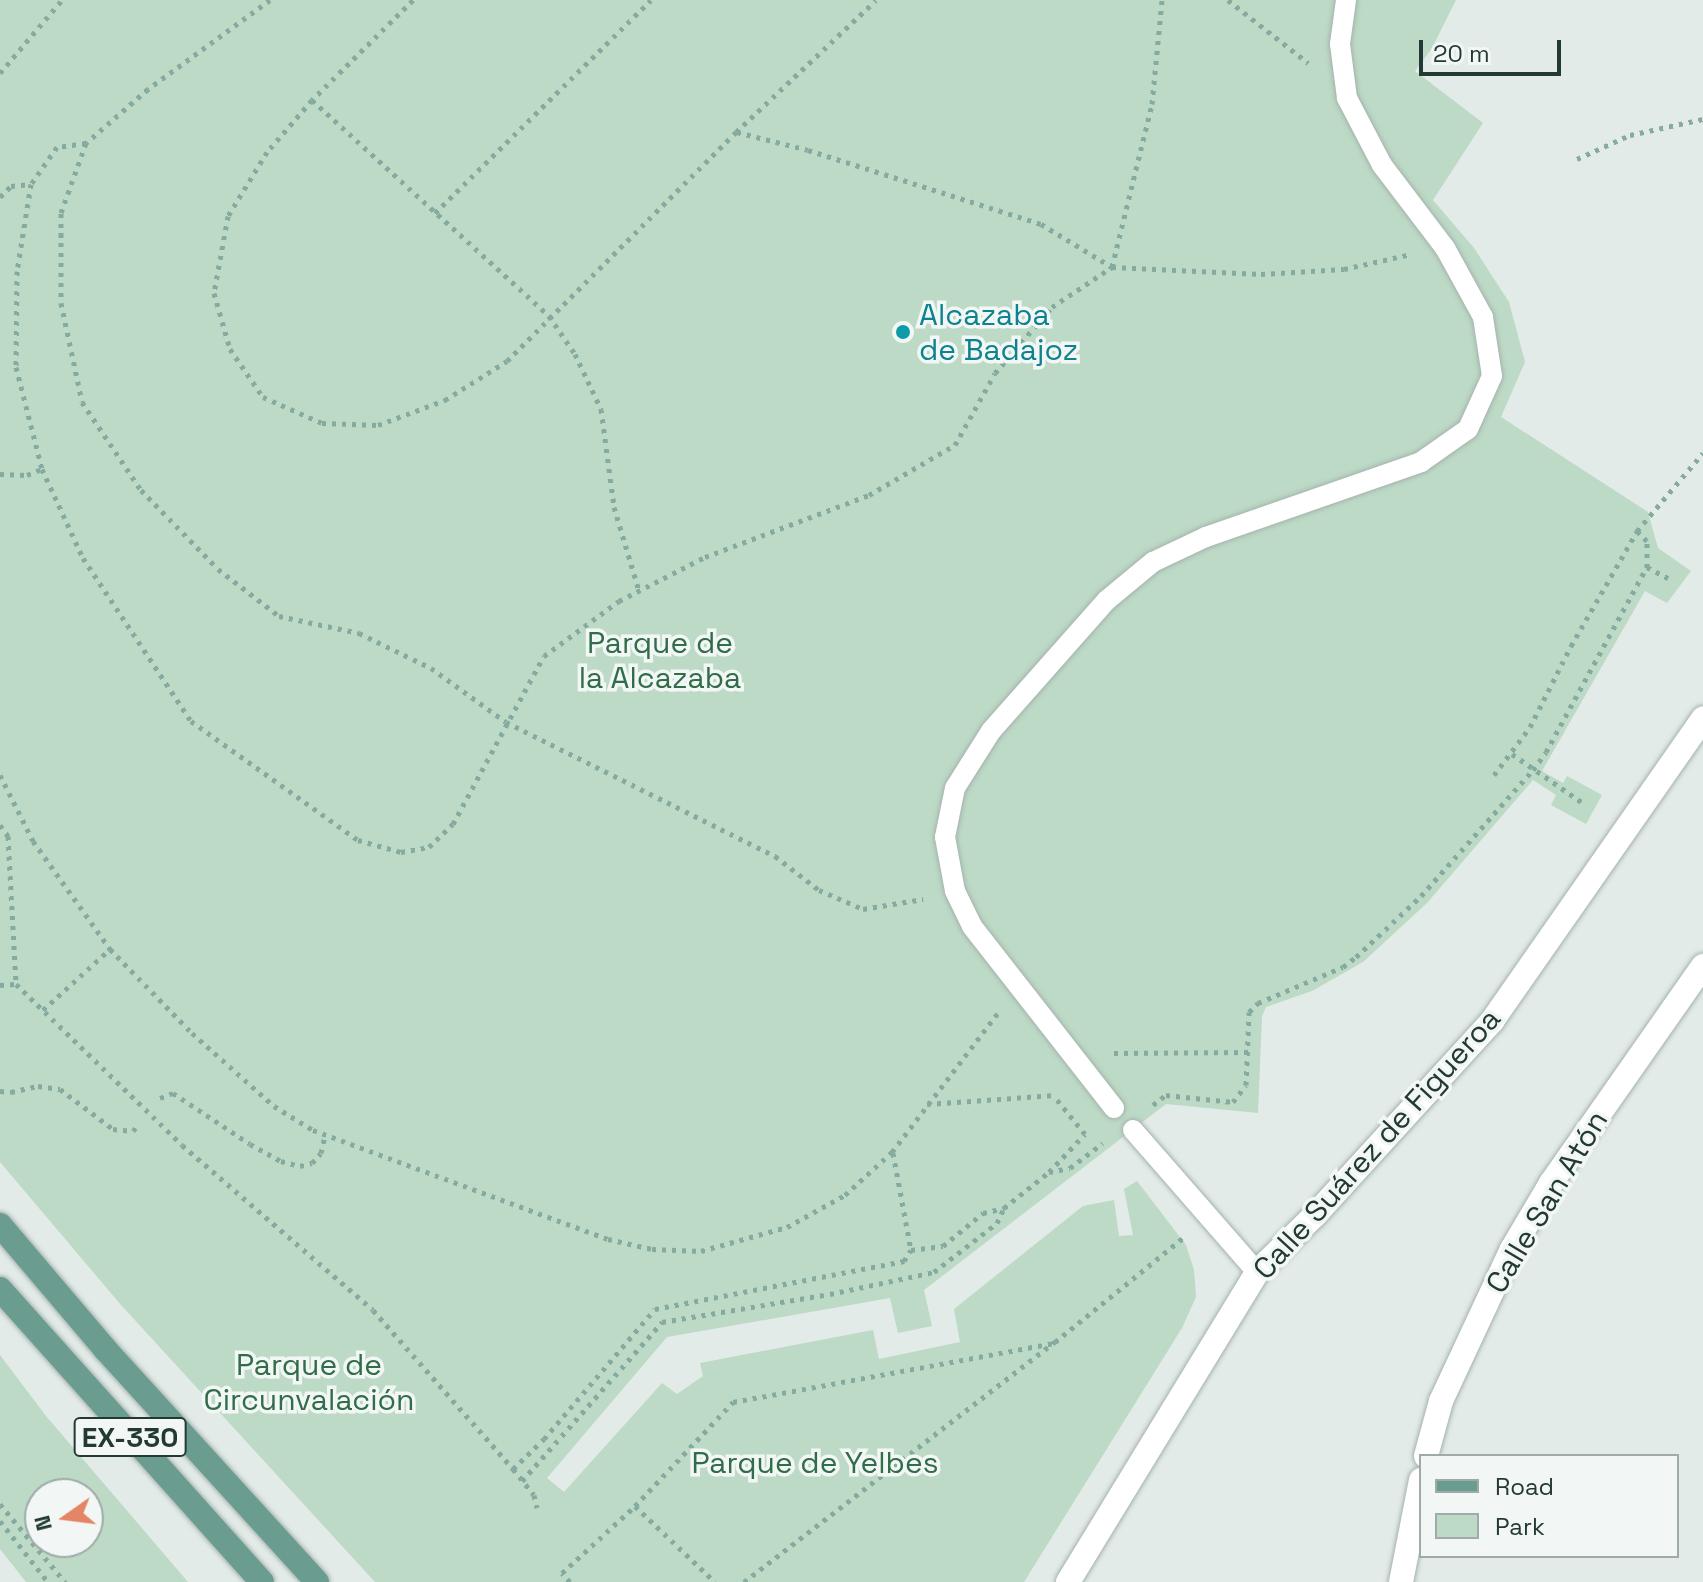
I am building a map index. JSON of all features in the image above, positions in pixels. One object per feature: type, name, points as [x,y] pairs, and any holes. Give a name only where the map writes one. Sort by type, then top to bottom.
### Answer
[{"type":"main road","name":"EX-330","points":[[0,1225],[105,1349],[317,1582]]},
{"type":"main road","name":"EX-330","points":[[0,1289],[262,1582]]},
{"type":"street","name":"Calle Suárez de Figueroa","points":[[1068,1582],[1257,1272],[1315,1215],[1492,1021],[1703,718]]},
{"type":"street","name":"Calle San Atón","points":[[1427,1454],[1441,1401],[1512,1249],[1551,1183],[1703,966]]},
{"type":"street","points":[[1401,1582],[1419,1490]]},
{"type":"lane","points":[[1114,1108],[972,926],[955,891],[945,837],[955,788],[991,731],[1107,600],[1153,562],[1206,537],[1421,462],[1468,429],[1492,376],[1483,317],[1445,248],[1382,165],[1347,98],[1340,44],[1346,0]]},
{"type":"lane","points":[[1138,1122],[1209,1217],[1257,1272]]},
{"type":"path","points":[[0,73],[62,0]]},
{"type":"path","points":[[270,0],[148,89],[86,143],[61,213],[61,303],[82,402],[141,490],[218,569],[279,616],[359,633],[431,668],[506,722],[775,856],[819,890],[863,909],[955,891]]},
{"type":"path","points":[[413,0],[312,100],[267,152],[228,216],[214,293],[230,349],[263,397],[322,423],[378,425],[445,400],[507,361],[736,132],[876,0]]},
{"type":"path","points":[[435,213],[651,0]]},
{"type":"path","points":[[86,143],[57,147],[31,184],[17,271],[16,367],[42,469],[83,558],[191,721],[358,840],[401,852],[429,847],[453,824],[544,656],[619,601],[705,557],[869,495],[955,445],[995,373],[1052,307],[1112,267],[1152,104],[1162,0]]},
{"type":"path","points":[[1228,0],[1310,65],[1343,71]]},
{"type":"path","points":[[312,100],[549,316],[575,354],[601,409],[614,507],[639,591]]},
{"type":"path","points":[[1577,159],[1630,135],[1703,119]]},
{"type":"path","points":[[736,132],[808,150],[1041,224],[1112,267],[1275,273],[1344,269],[1445,248]]},
{"type":"path","points":[[0,197],[11,186],[31,184]]},
{"type":"path","points":[[1494,775],[1530,727],[1571,646],[1637,531],[1703,453]]},
{"type":"path","points":[[0,474],[27,475],[42,469]]},
{"type":"path","points":[[1138,1122],[1166,1095],[1233,1102],[1246,1085],[1249,1012],[1258,1003],[1343,967],[1356,957],[1421,896],[1533,770],[1546,752],[1647,567],[1647,541],[1637,531]]},
{"type":"path","points":[[1647,567],[1668,578]]},
{"type":"path","points":[[1512,754],[1583,803]]},
{"type":"path","points":[[0,775],[33,841],[110,949],[192,1033],[274,1106],[325,1135],[608,1239],[652,1249],[701,1251],[787,1227],[845,1195],[892,1152],[999,1011],[1025,995]]},
{"type":"path","points":[[0,825],[8,836],[16,984],[182,1145],[373,1310],[513,1469],[534,1495],[537,1508]]},
{"type":"path","points":[[42,1010],[110,949]]},
{"type":"path","points":[[0,985],[16,984]]},
{"type":"path","points":[[1105,1053],[1249,1052]]},
{"type":"path","points":[[0,1091],[11,1092],[38,1086],[60,1089],[113,1129],[133,1131],[138,1125]]},
{"type":"path","points":[[160,1098],[173,1093],[250,1144],[281,1161],[300,1166],[312,1163],[321,1153],[325,1135]]},
{"type":"path","points":[[911,1250],[943,1246],[983,1213],[1004,1208],[1049,1172],[1085,1134],[1054,1096],[927,1104]]},
{"type":"path","points":[[1049,1172],[1070,1168],[1106,1141]]},
{"type":"path","points":[[513,1469],[544,1439],[655,1309],[904,1261],[911,1250],[892,1152]]},
{"type":"path","points":[[522,1481],[662,1322],[830,1294],[934,1272],[997,1223],[1004,1208]]},
{"type":"path","points":[[744,1582],[1055,1342],[1209,1217]]},
{"type":"path","points":[[570,1582],[562,1573],[635,1506],[733,1402],[1055,1342]]},
{"type":"path","points":[[0,1504],[65,1582]]},
{"type":"path","points":[[635,1506],[715,1582]]},
{"type":"path","points":[[0,1521],[48,1582]]},
{"type":"green space","name":"Parque de la Alcazaba","points":[[0,0],[1456,0],[1432,48],[1415,71],[1483,123],[1433,200],[1474,248],[1509,302],[1525,362],[1501,417],[1648,512],[1658,548],[1691,571],[1667,603],[1645,591],[1542,771],[1563,783],[1567,776],[1602,795],[1586,824],[1551,805],[1556,795],[1533,780],[1427,903],[1363,962],[1312,991],[1266,1007],[1262,1016],[1258,1113],[1166,1104],[924,1290],[932,1326],[898,1333],[890,1298],[667,1337],[547,1478],[564,1492],[662,1383],[677,1394],[703,1376],[700,1363],[873,1330],[879,1359],[960,1342],[954,1309],[1083,1206],[1114,1200],[1119,1236],[1133,1235],[1124,1189],[1137,1181],[1186,1245],[1194,1270],[1196,1297],[1182,1328],[1024,1582],[375,1582],[121,1305],[0,1162]]},
{"type":"green space","points":[[0,1355],[46,1416],[99,1478],[24,1478],[24,1558],[104,1558],[104,1484],[188,1582],[26,1582],[0,1549]]},
{"type":"place","name":"Alcazaba de Badajoz","points":[[903,332]]},
{"type":"park label","name":"Parque de Circunvalación","points":[[309,1382]]},
{"type":"park label","name":"Parque de Yelbes","points":[[815,1463]]}]
